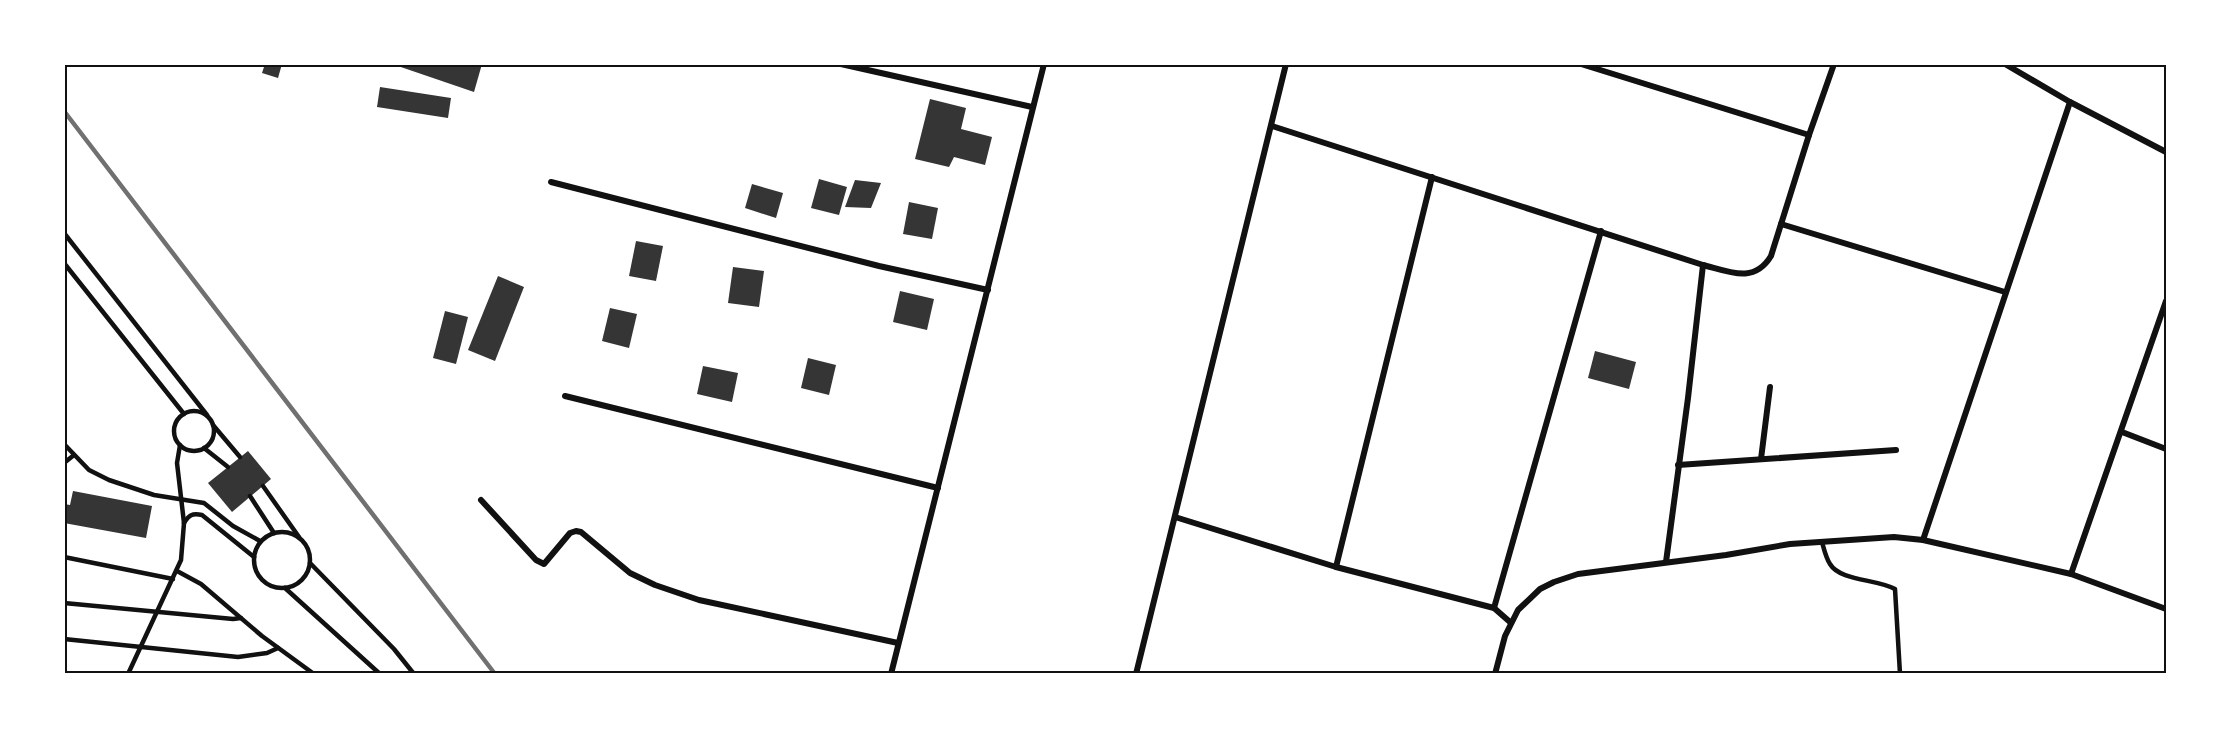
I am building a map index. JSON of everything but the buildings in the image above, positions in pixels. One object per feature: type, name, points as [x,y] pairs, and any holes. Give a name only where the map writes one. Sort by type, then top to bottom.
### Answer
[{"type":"street","points":[[841,64],[1032,107]]},
{"type":"street","points":[[891,674],[1044,64]]},
{"type":"street","points":[[1136,674],[1286,64]]},
{"type":"street","points":[[1581,64],[1809,135]]},
{"type":"street","points":[[1272,126],[1703,265],[1742,275],[1756,271],[1772,256],[1809,135],[1834,64]]},
{"type":"street","points":[[2005,64],[2070,102],[2166,152]]},
{"type":"street","points":[[1923,540],[2070,102]]},
{"type":"street","points":[[1336,567],[1432,177]]},
{"type":"street","points":[[551,182],[879,266],[988,290]]},
{"type":"street","points":[[1781,224],[2005,292]]},
{"type":"street","points":[[1494,608],[1601,231]]},
{"type":"street","points":[[1666,562],[1703,265]]},
{"type":"street","points":[[2071,574],[2166,301]]},
{"type":"street","points":[[1761,459],[1770,387]]},
{"type":"street","points":[[565,396],[938,488]]},
{"type":"street","points":[[2122,432],[2166,449]]},
{"type":"street","points":[[1678,465],[1896,450]]},
{"type":"street","points":[[480,500],[536,560],[544,564],[570,533],[581,532],[630,573],[655,585],[699,600],[898,643]]},
{"type":"street","points":[[1175,517],[1336,567],[1494,608],[1510,622]]},
{"type":"street","points":[[1495,674],[1510,622],[1526,600],[1554,582],[1578,574],[1790,544],[1894,537],[1923,540],[2071,574],[2166,609]]},
{"type":"lane","points":[[64,233],[240,457]]},
{"type":"lane","points":[[64,263],[184,414]]},
{"type":"lane","points":[[207,415],[195,411],[184,414],[175,426],[176,440],[180,445],[192,451],[204,448],[213,438],[213,425]]},
{"type":"lane","points":[[64,444],[89,470],[109,480],[168,499],[183,498],[204,503],[233,526],[260,541]]},
{"type":"lane","points":[[128,674],[177,571],[183,550],[183,498],[177,463],[180,445]]},
{"type":"lane","points":[[204,448],[228,467]]},
{"type":"lane","points":[[64,463],[74,455]]},
{"type":"lane","points":[[263,486],[301,539],[309,555],[310,563],[301,580],[285,588],[277,588],[262,580],[257,574],[254,557],[260,541],[274,533],[285,531],[301,539]]},
{"type":"lane","points":[[250,496],[274,533]]},
{"type":"lane","points":[[184,523],[189,515],[202,515],[254,557]]},
{"type":"lane","points":[[1822,542],[1830,564],[1839,573],[1886,584],[1895,589],[1900,674]]},
{"type":"lane","points":[[64,557],[173,579]]},
{"type":"lane","points":[[310,563],[394,650],[414,674]]},
{"type":"lane","points":[[177,571],[201,584],[278,648],[314,674]]},
{"type":"lane","points":[[285,588],[380,674]]},
{"type":"lane","points":[[64,603],[157,613],[241,618]]},
{"type":"lane","points":[[64,639],[238,657],[267,653],[278,648]]},
{"type":"railway","points":[[64,111],[495,674]]}]
